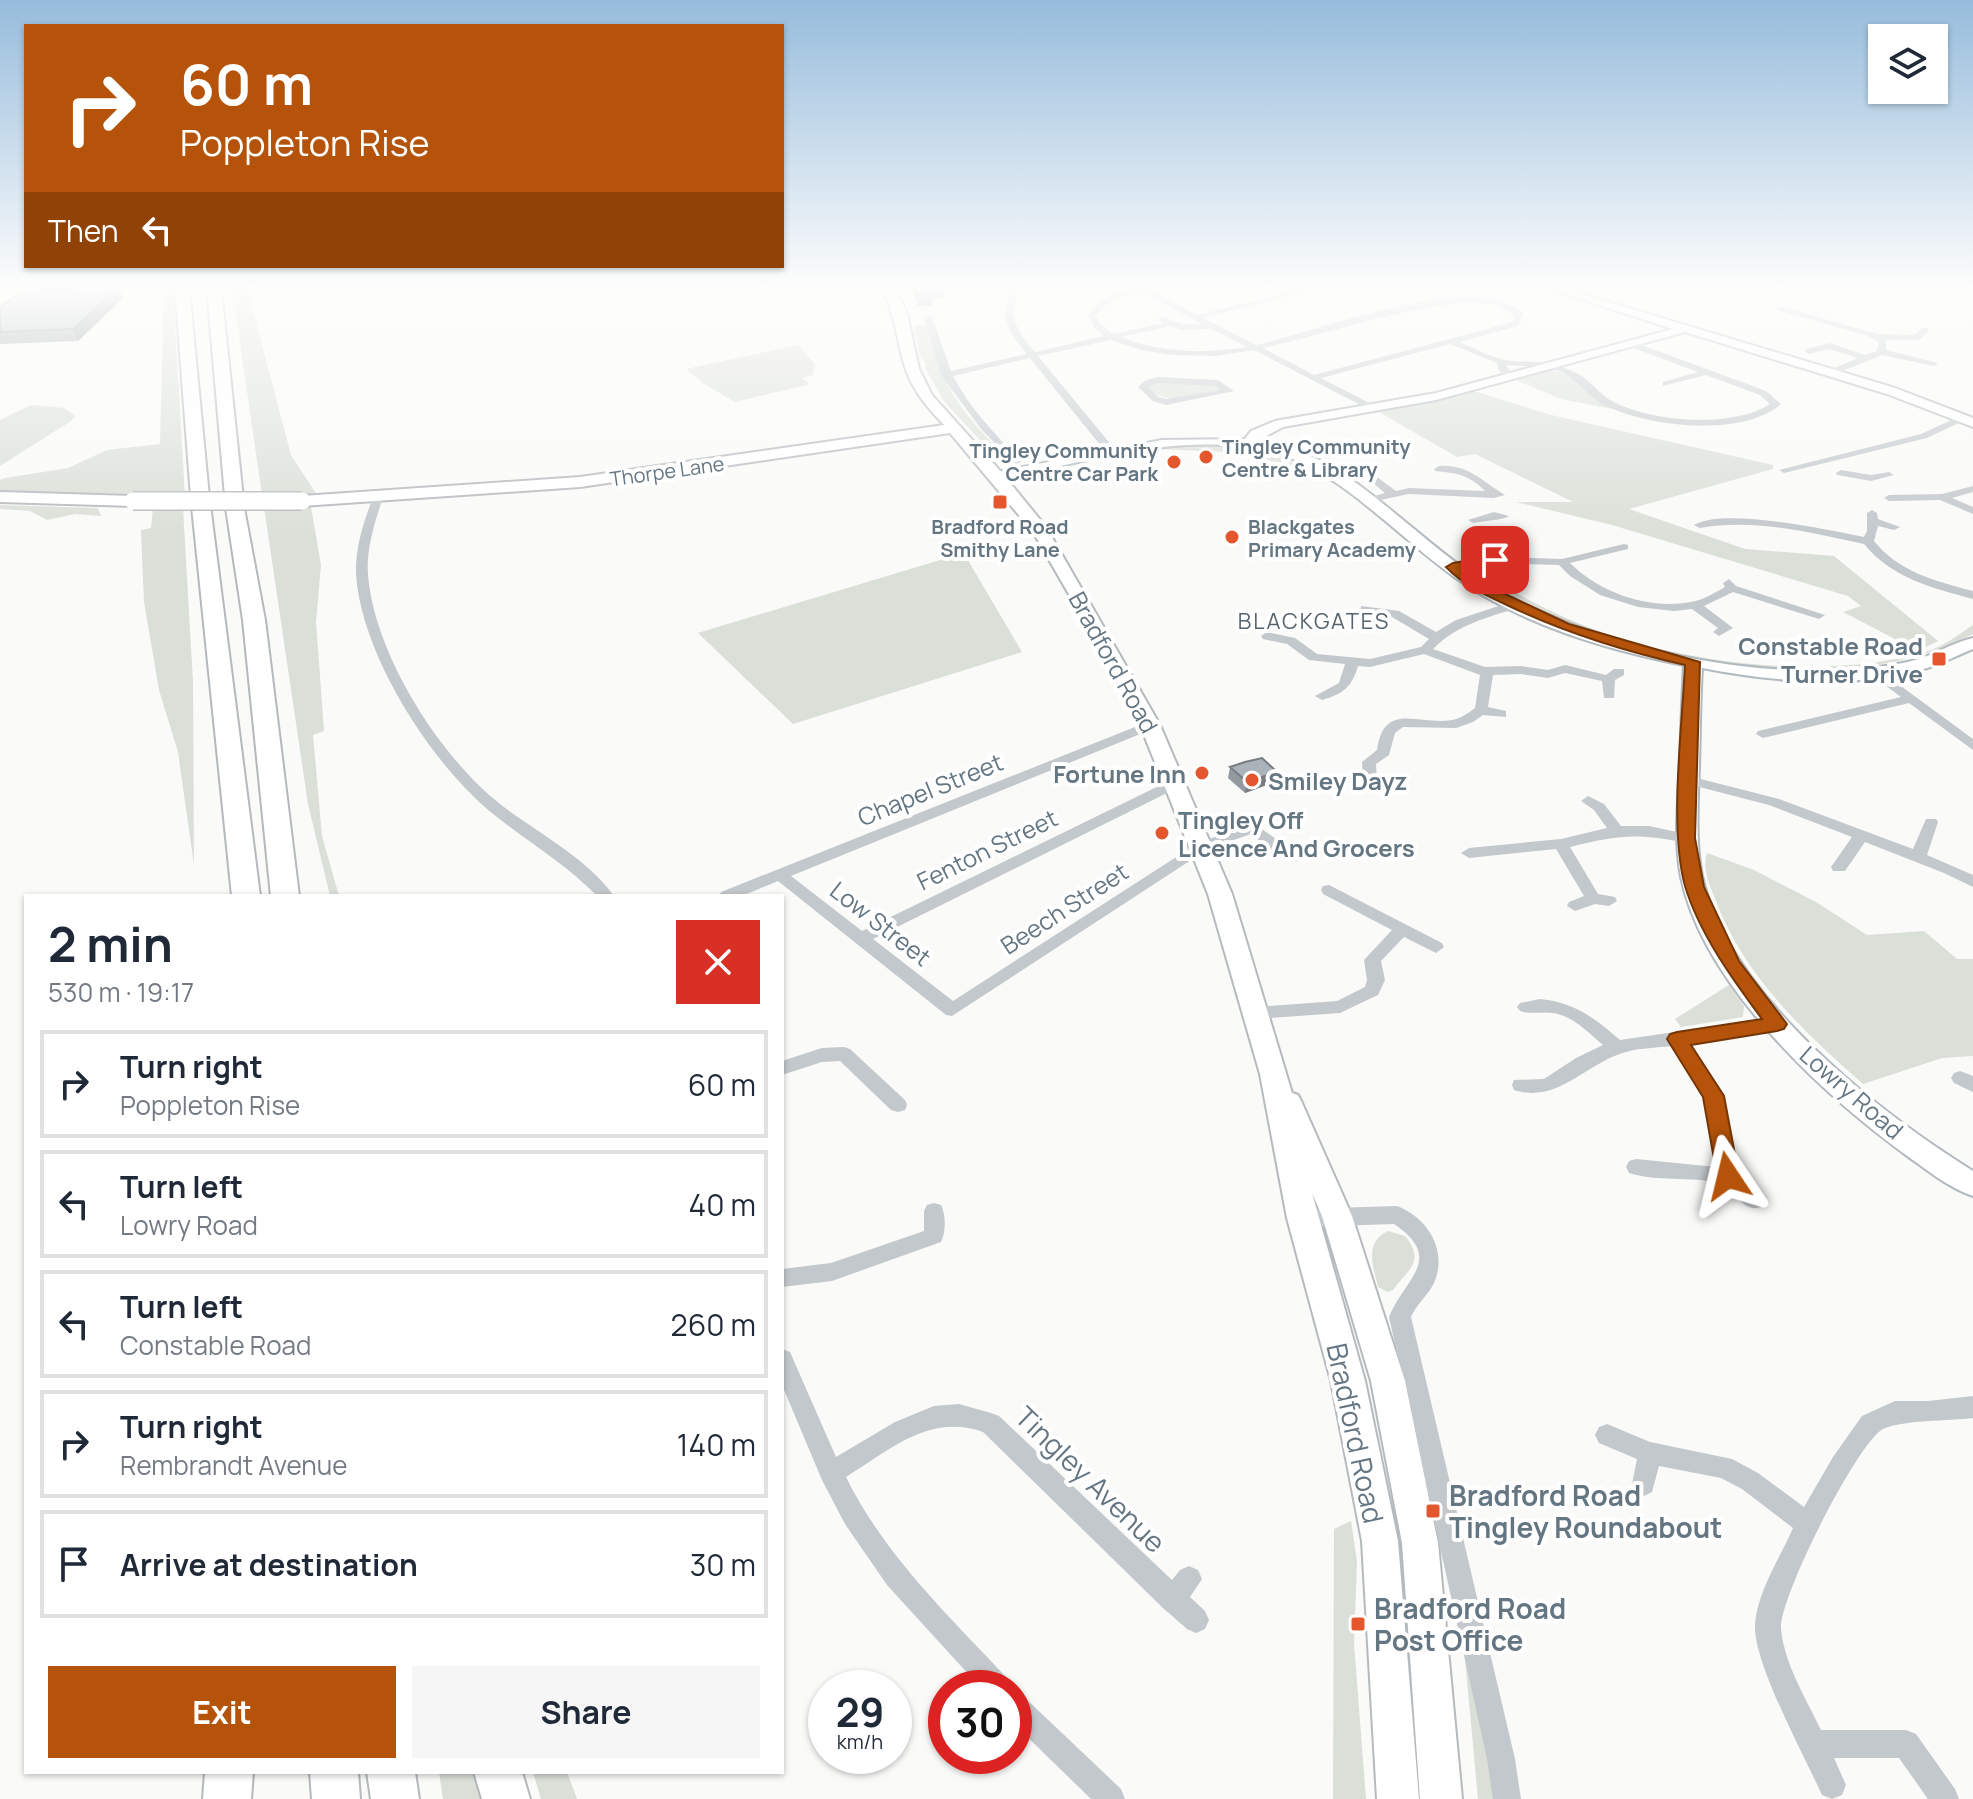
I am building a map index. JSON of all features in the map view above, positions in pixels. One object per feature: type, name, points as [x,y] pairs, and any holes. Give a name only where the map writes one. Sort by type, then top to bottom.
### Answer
[{"type":"highway","points":[[189,372],[200,497],[246,894]]},
{"type":"highway","points":[[222,372],[235,508],[254,620],[285,894]]},
{"type":"highway","points":[[227,1799],[229,1774]]},
{"type":"highway","points":[[334,1774],[336,1799]]},
{"type":"highway","points":[[391,1774],[395,1799]]},
{"type":"highway","points":[[499,1774],[506,1799]]},
{"type":"main road","name":"Bradford Road","points":[[913,372],[926,397],[997,476],[1040,531],[1150,725],[1203,846],[1319,1217],[1388,1381],[1420,1543],[1441,1799]]},
{"type":"main road","points":[[918,435],[927,426],[926,397]]},
{"type":"main road","name":"Thorpe Lane","points":[[0,497],[302,501],[378,497],[580,482],[955,428]]},
{"type":"main road","points":[[918,435],[970,445]]},
{"type":"main road","name":"Bradford Road","points":[[1319,1217],[1380,1541],[1398,1799]]},
{"type":"street","points":[[945,372],[961,402],[983,427],[1015,461],[1030,465]]},
{"type":"street","points":[[946,375],[959,372]]},
{"type":"street","points":[[1048,372],[1113,454]]},
{"type":"street","points":[[1172,380],[1174,372]]},
{"type":"street","points":[[1301,372],[1374,409]]},
{"type":"street","points":[[1312,378],[1335,372]]},
{"type":"street","points":[[1503,372],[1509,377]]},
{"type":"street","points":[[1250,442],[1257,431],[1274,425],[1374,409],[1527,372]]},
{"type":"street","points":[[1564,372],[1577,377],[1610,405],[1689,422],[1729,422],[1768,411],[1776,404],[1763,393],[1707,372],[1671,386],[1654,379]]},
{"type":"street","points":[[1827,372],[1966,417]]},
{"type":"street","points":[[1172,380],[1218,383],[1230,389],[1222,394],[1166,402],[1156,399],[1143,387],[1149,382],[1172,380]]},
{"type":"street","points":[[1784,470],[1924,436],[1966,417]]},
{"type":"street","points":[[997,476],[1030,465],[1197,440],[1250,442],[1310,460],[1453,567],[1514,605],[1609,642],[1693,662],[1786,673],[1875,671],[1933,660],[1973,643]]},
{"type":"street","points":[[1012,495],[1030,465]]},
{"type":"street","points":[[1439,469],[1457,469],[1479,480],[1493,494],[1499,515],[1473,520]]},
{"type":"street","points":[[1366,472],[1392,493]]},
{"type":"street","points":[[1841,473],[1871,478],[1889,475]]},
{"type":"street","points":[[1871,478],[1907,498]]},
{"type":"street","points":[[1889,498],[1942,497],[1973,489]]},
{"type":"street","points":[[1366,500],[1392,493],[1493,494]]},
{"type":"street","points":[[378,497],[362,549],[362,576],[374,630],[399,684],[442,750],[472,788],[584,871],[604,894]]},
{"type":"street","points":[[1942,497],[1973,511]]},
{"type":"street","points":[[1868,541],[1873,517],[1894,527]]},
{"type":"street","points":[[1700,525],[1718,520],[1791,526],[1868,541],[1903,574],[1973,595]]},
{"type":"street","points":[[1453,567],[1495,560],[1562,562],[1624,547]]},
{"type":"street","points":[[1562,562],[1578,577],[1603,592],[1651,605],[1694,605],[1730,586],[1822,614],[1824,629]]},
{"type":"street","points":[[1266,632],[1291,641],[1314,657],[1352,663],[1385,661],[1425,650],[1460,623],[1514,605]]},
{"type":"street","points":[[1694,605],[1727,628],[1719,632]]},
{"type":"street","points":[[1361,609],[1395,614],[1437,638]]},
{"type":"street","points":[[1425,650],[1484,671],[1521,670],[1548,674],[1565,669],[1613,676],[1609,695]]},
{"type":"street","name":"Lowry Road","points":[[1693,662],[1686,838],[1695,887],[1709,923],[1731,964],[1777,1024],[1845,1091],[1896,1133],[1973,1185]]},
{"type":"street","points":[[1322,696],[1340,691],[1347,684],[1352,663]]},
{"type":"street","points":[[1370,781],[1369,762],[1384,752],[1389,730],[1394,726],[1404,722],[1449,727],[1464,722],[1481,710],[1487,675],[1484,671]]},
{"type":"street","points":[[1875,671],[1973,746]]},
{"type":"street","points":[[1763,734],[1910,699]]},
{"type":"street","points":[[1481,710],[1501,714]]},
{"type":"street","points":[[1787,714],[1805,726]]},
{"type":"street","name":"Chapel Street","points":[[732,894],[1150,725]]},
{"type":"street","points":[[1689,780],[1774,802],[1950,869],[1973,882]]},
{"type":"street","name":"Fenton Street","points":[[861,938],[1176,783]]},
{"type":"street","points":[[1588,801],[1599,807],[1617,831]]},
{"type":"street","points":[[1918,858],[1931,822]]},
{"type":"street","name":"Beech Street","points":[[952,1010],[1203,846],[1253,828],[1291,857]]},
{"type":"street","points":[[1469,853],[1561,844],[1617,831],[1649,831],[1686,838]]},
{"type":"street","points":[[1506,833],[1517,847]]},
{"type":"street","points":[[1839,867],[1861,836]]},
{"type":"street","points":[[1561,844],[1601,900],[1575,906]]},
{"type":"street","name":"Low Street","points":[[780,875],[952,1010]]},
{"type":"street","points":[[1329,890],[1436,947]]},
{"type":"street","points":[[1256,1013],[1329,1009],[1364,995],[1376,987],[1372,960],[1375,954],[1402,930]]},
{"type":"street","points":[[1526,1007],[1544,1003],[1559,1005],[1617,1047]]},
{"type":"street","points":[[1521,1085],[1547,1086],[1582,1063],[1617,1047],[1777,1024]]},
{"type":"street","points":[[838,1055],[849,1039]]},
{"type":"street","points":[[1677,1039],[1713,1096],[1728,1176],[1754,1201]]},
{"type":"street","points":[[784,1067],[822,1055],[844,1054],[898,1105]]},
{"type":"street","points":[[1636,1167],[1728,1176]]},
{"type":"street","points":[[784,1278],[830,1273],[850,1263],[934,1236],[934,1211]]},
{"type":"street","points":[[1319,1217],[1397,1215],[1411,1222],[1423,1236],[1430,1255],[1427,1274],[1403,1303],[1400,1317],[1507,1799]]},
{"type":"street","points":[[784,1364],[831,1473],[866,1536],[983,1670]]},
{"type":"street","points":[[1832,1785],[1774,1659],[1768,1626],[1774,1598],[1808,1524],[1841,1465],[1870,1424],[1895,1412],[1973,1407]]},
{"type":"street","name":"Tingley Avenue","points":[[831,1473],[928,1420],[949,1414],[970,1416],[991,1424],[1196,1620]]},
{"type":"street","points":[[1607,1435],[1650,1453],[1724,1467],[1750,1481],[1808,1524]]},
{"type":"street","points":[[1644,1484],[1650,1453]]},
{"type":"street","points":[[1172,1599],[1189,1579]]},
{"type":"street","points":[[1032,1722],[1111,1799]]},
{"type":"street","points":[[1812,1744],[1906,1744],[1945,1799]]},
{"type":"shaded area","points":[[162,372],[178,372],[185,496],[0,491],[0,480],[5,478],[68,468],[107,450],[160,444]]},
{"type":"shaded area","points":[[244,372],[269,372],[291,455],[317,495],[262,495]]},
{"type":"shaded area","points":[[690,372],[814,372],[813,375],[802,378],[810,384],[735,402]]},
{"type":"shaded area","points":[[927,372],[942,372],[968,416],[1012,462],[1007,466],[999,461],[944,401]]},
{"type":"shaded area","points":[[1543,372],[1559,372],[1575,380],[1612,409],[1561,399],[1516,380]]},
{"type":"shaded area","points":[[1152,383],[1216,384],[1226,389],[1176,399],[1148,388]]},
{"type":"shaded area","points":[[1474,391],[1551,415],[1773,465],[1773,469],[1629,509],[1745,549],[1834,556],[1938,641],[1918,651],[1843,612],[1861,606],[1848,596],[1612,525],[1516,502],[1573,502],[1475,454],[1457,457],[1379,412]]},
{"type":"shaded area","points":[[31,405],[64,408],[75,416],[0,466],[0,420]]},
{"type":"shaded area","points":[[1200,443],[1239,446],[1288,456],[1338,484],[1277,462],[1226,452],[1157,449]]},
{"type":"shaded area","points":[[0,505],[98,508],[101,516],[75,514],[47,520],[30,511],[0,509]]},
{"type":"shaded area","points":[[264,507],[311,507],[321,565],[316,622],[324,731],[313,735],[322,836],[338,894],[330,894],[308,804]]},
{"type":"shaded area","points":[[153,508],[183,508],[193,682],[194,865],[178,752],[159,690],[144,602],[141,530],[151,528]]},
{"type":"shaded area","points":[[970,551],[969,562],[1022,652],[793,724],[698,633]]},
{"type":"shaded area","points":[[1473,570],[1588,627],[1625,640],[1710,659],[1800,667],[1844,666],[1925,652],[1973,625],[1973,634],[1916,656],[1854,668],[1788,670],[1720,663],[1653,649],[1588,629],[1528,605],[1475,576]]},
{"type":"shaded area","points":[[1707,853],[1754,870],[1816,902],[1867,935],[1924,931],[1957,959],[1973,959],[1973,1056],[1942,1058],[1863,1084],[1797,1022],[1742,953],[1727,927],[1709,882],[1705,865]]},
{"type":"shaded area","points":[[1729,985],[1744,1006],[1743,1017],[1681,1027],[1675,1019]]},
{"type":"shaded area","points":[[1388,1231],[1405,1236],[1414,1252],[1414,1259],[1409,1271],[1388,1292],[1378,1287],[1372,1255],[1376,1241]]},
{"type":"shaded area","points":[[1351,1521],[1357,1561],[1354,1643],[1366,1799],[1333,1799],[1334,1529]]},
{"type":"shaded area","points":[[1463,1637],[1495,1799],[1478,1799]]},
{"type":"shaded area","points":[[439,1774],[476,1774],[482,1799],[443,1799]]},
{"type":"shaded area","points":[[534,1774],[568,1774],[577,1799],[541,1799]]},
{"type":"building","points":[[1262,758],[1277,772],[1247,782],[1230,767],[1245,762]]},
{"type":"place","name":"Tingley Community Centre & Library","points":[[1206,457]]},
{"type":"place","name":"Tingley Community Centre Car Park","points":[[1174,462]]},
{"type":"place","name":"Bradford Road Smithy Lane","points":[[1000,502]]},
{"type":"place","name":"Blackgates Primary Academy","points":[[1232,537]]},
{"type":"place","name":"Constable Road Turner Drive","points":[[1939,659]]},
{"type":"place","name":"Fortune Inn","points":[[1202,773]]},
{"type":"place","name":"Smiley Dayz","points":[[1252,780]]},
{"type":"place","name":"Tingley Off Licence And Grocers","points":[[1162,833]]},
{"type":"place","name":"Bradford Road Tingley Roundabout","points":[[1433,1511]]},
{"type":"place","name":"Bradford Road Post Office","points":[[1358,1624]]},
{"type":"district","name":"BLACKGATES","points":[[1314,621]]},
{"type":"route","points":[[1495,560],[1453,567],[1483,589],[1564,627],[1634,649],[1693,662],[1686,838],[1695,887],[1709,923],[1731,964],[1777,1024],[1677,1039],[1713,1096],[1728,1176]]}]
